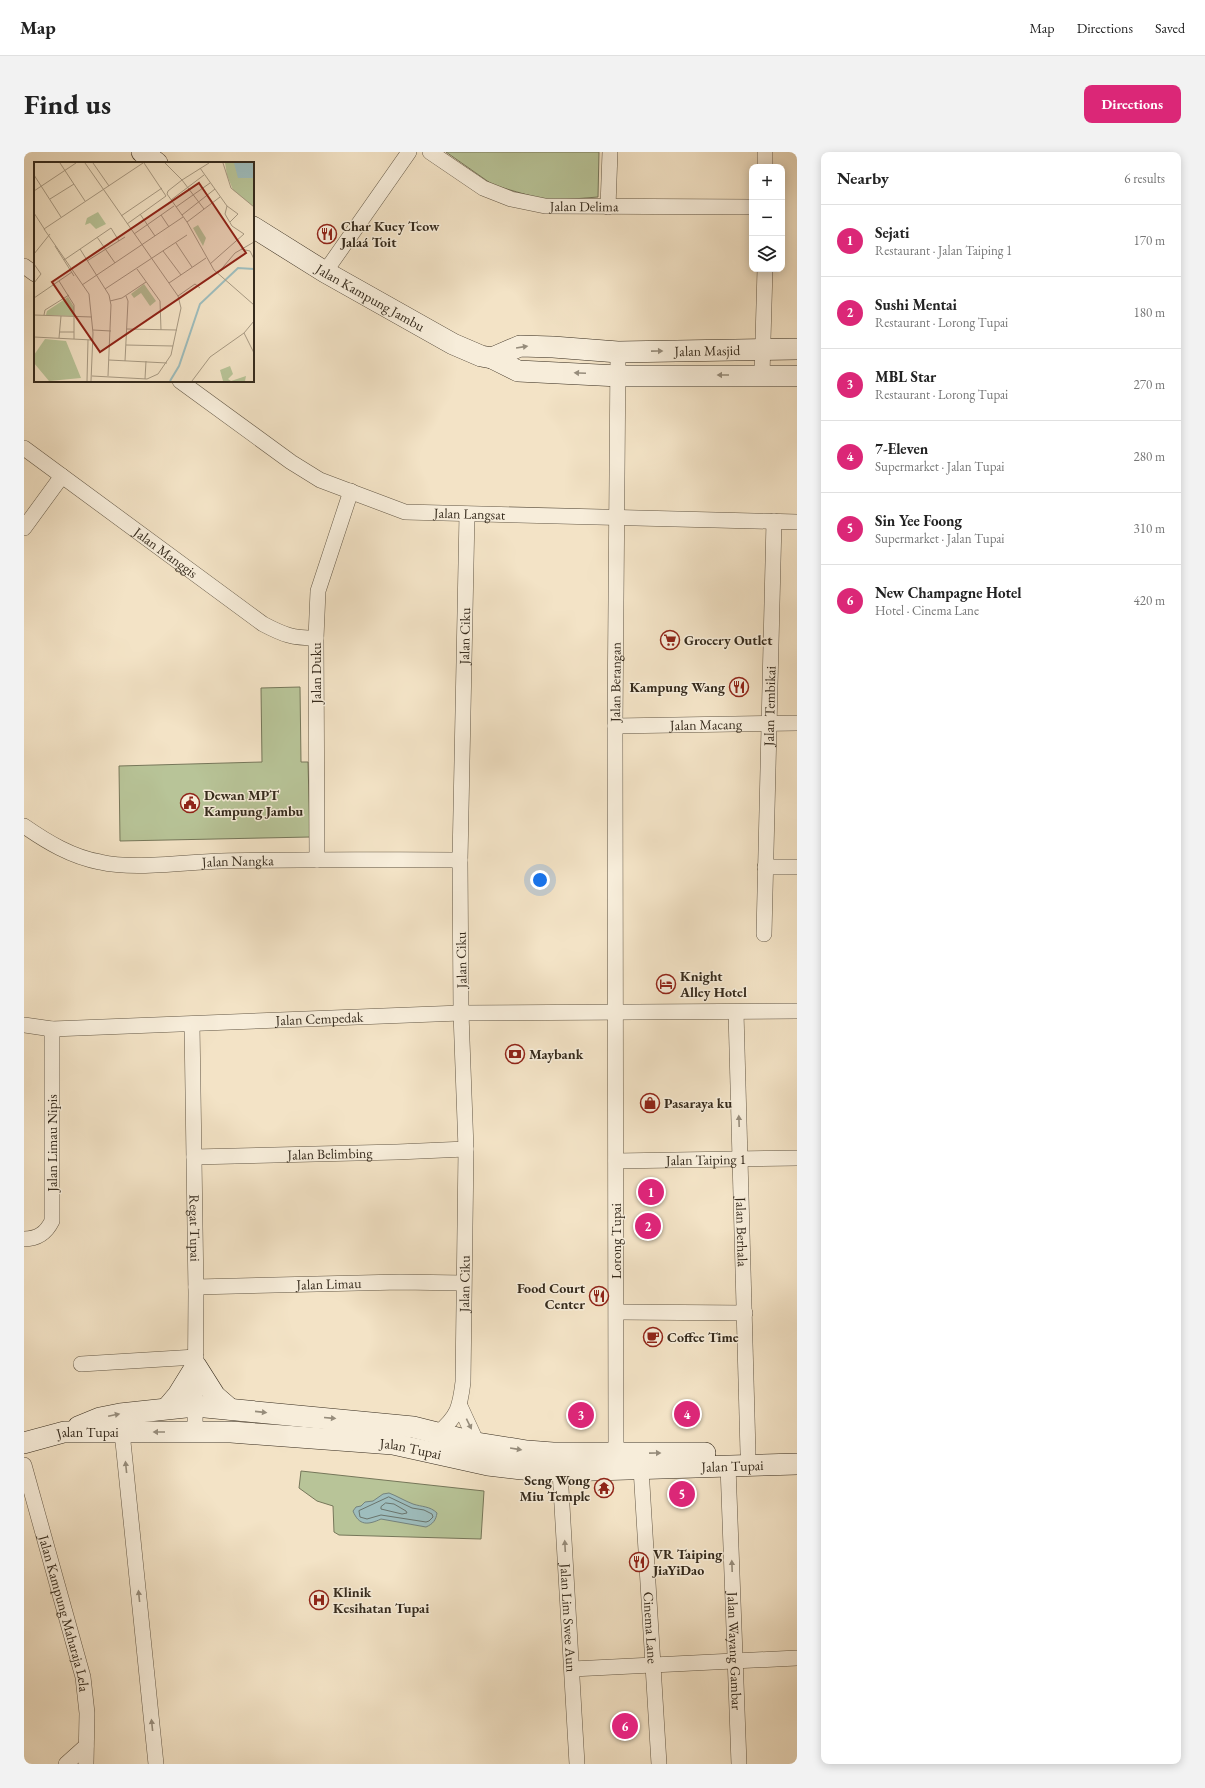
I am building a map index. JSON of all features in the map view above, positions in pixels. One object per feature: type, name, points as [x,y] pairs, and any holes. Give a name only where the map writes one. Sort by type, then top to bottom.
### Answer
[{"type":"main road","name":"Jalan Kampung Jambu","points":[[254,228],[325,272],[453,344],[481,356],[492,358],[518,371],[619,376]]},
{"type":"main road","points":[[492,358],[520,346],[618,352]]},
{"type":"main road","name":"Jalan Masjid","points":[[618,352],[797,349]]},
{"type":"main road","name":"Jalan Masjid","points":[[619,376],[797,376]]},
{"type":"main road","points":[[168,1408],[178,1395],[196,1362]]},
{"type":"main road","points":[[196,1362],[215,1396],[230,1409]]},
{"type":"main road","points":[[64,1432],[100,1418],[168,1408],[195,1406],[413,1427],[477,1443],[616,1460]]},
{"type":"main road","name":"Jalan Tupai","points":[[24,1443],[64,1432],[195,1431],[393,1444],[488,1465],[560,1471],[616,1460],[797,1451]]},
{"type":"main road","name":"Jalan Tupai","points":[[616,1460],[640,1468],[797,1464]]},
{"type":"street","points":[[325,272],[409,152]]},
{"type":"street","name":"Jalan Delima","points":[[430,152],[483,188],[511,199],[545,206],[749,207]]},
{"type":"street","points":[[608,207],[610,152]]},
{"type":"street","points":[[765,152],[765,164]]},
{"type":"street","points":[[24,266],[34,273]]},
{"type":"street","points":[[762,375],[765,272]]},
{"type":"street","name":"Jalan Berangan","points":[[616,1013],[615,726],[618,352]]},
{"type":"street","name":"Jalan Langsat","points":[[181,382],[291,462],[320,480],[405,512],[797,522]]},
{"type":"street","name":"Jalan Manggis","points":[[24,448],[263,624],[284,636],[316,638]]},
{"type":"street","points":[[24,528],[62,476]]},
{"type":"street","name":"Jalan Duku","points":[[317,860],[316,638],[318,591],[351,491]]},
{"type":"street","name":"Jalan Ciku","points":[[460,1406],[463,1366],[466,1149],[461,1013],[460,860],[467,514]]},
{"type":"street","name":"Jalan Tembikai","points":[[764,934],[774,521]]},
{"type":"street","name":"Jalan Macang","points":[[615,726],[797,723]]},
{"type":"street","name":"Jalan Nangka","points":[[24,826],[42,839],[71,853],[100,862],[132,865],[219,861],[460,860]]},
{"type":"street","points":[[765,867],[797,867]]},
{"type":"street","name":"Jalan Cempedak","points":[[24,1025],[52,1029],[461,1013],[797,1011]]},
{"type":"street","name":"Jalan Berhala","points":[[736,1012],[748,1453]]},
{"type":"street","name":"Lorong Tupai","points":[[616,1013],[616,1460]]},
{"type":"street","name":"Regat Tupai","points":[[192,1024],[196,1287],[195,1431]]},
{"type":"street","name":"Jalan Limau Nipis","points":[[24,1239],[38,1237],[48,1230],[52,1221],[52,1029]]},
{"type":"street","name":"Jalan Belimbing","points":[[194,1157],[466,1149]]},
{"type":"street","name":"Jalan Taiping 1","points":[[616,1162],[797,1158]]},
{"type":"street","name":"Jalan Limau","points":[[196,1287],[400,1282],[463,1283]]},
{"type":"street","points":[[617,1312],[745,1313]]},
{"type":"street","points":[[81,1364],[196,1362]]},
{"type":"street","points":[[438,1433],[446,1426],[460,1406]]},
{"type":"street","points":[[460,1406],[477,1443]]},
{"type":"street","points":[[122,1432],[156,1764]]},
{"type":"street","name":"Jalan Kampung Maharaja Lela","points":[[24,1465],[83,1677],[87,1713],[86,1764]]},
{"type":"street","name":"Jalan Wayang Gambar","points":[[728,1466],[739,1764]]},
{"type":"street","name":"Cinema Lane","points":[[640,1468],[659,1764]]},
{"type":"street","name":"Jalan Lim Swee Aun","points":[[560,1471],[577,1764]]},
{"type":"street","points":[[572,1669],[797,1658]]},
{"type":"street","points":[[66,1764],[86,1746]]},
{"type":"green space","points":[[446,152],[599,152],[598,197],[548,201],[493,185]]},
{"type":"green space","points":[[300,687],[301,762],[308,762],[310,837],[120,841],[119,766],[262,762],[261,688]]},
{"type":"green space","points":[[301,1471],[484,1491],[481,1539],[339,1535],[334,1532],[333,1506],[317,1501],[299,1488]]},
{"type":"water","points":[[389,1493],[413,1504],[432,1509],[437,1513],[435,1520],[426,1527],[381,1519],[364,1523],[355,1516],[353,1511],[356,1507],[361,1506],[365,1502],[373,1501],[383,1494]]},
{"type":"place","name":"Char Kuey Teow Jalaá Toit","points":[[327,234]]},
{"type":"place","name":"Grocery Outlet","points":[[670,640]]},
{"type":"place","name":"Kampung Wang","points":[[739,687]]},
{"type":"place","name":"Dewan MPT Kampung Jambu","points":[[190,803]]},
{"type":"place","name":"Knight Alley Hotel","points":[[666,984]]},
{"type":"place","name":"Maybank","points":[[515,1054]]},
{"type":"place","name":"Pasaraya ku","points":[[650,1103]]},
{"type":"place","name":"Sejati","points":[[651,1192]]},
{"type":"place","name":"Sushi Mentai","points":[[648,1226]]},
{"type":"place","name":"Food Court Center","points":[[599,1296]]},
{"type":"place","name":"Coffee Time","points":[[653,1337]]},
{"type":"place","name":"7-Eleven","points":[[687,1414]]},
{"type":"place","name":"MBL Star","points":[[581,1415]]},
{"type":"place","name":"Seng Wong Miu Temple","points":[[604,1488]]},
{"type":"place","name":"Sin Yee Foong","points":[[682,1494]]},
{"type":"place","name":"VR Taiping JiaYiDao","points":[[639,1562]]},
{"type":"place","name":"Klinik Kesihatan Tupai","points":[[319,1600]]},
{"type":"place","name":"New Champagne Hotel","points":[[625,1726]]}]
